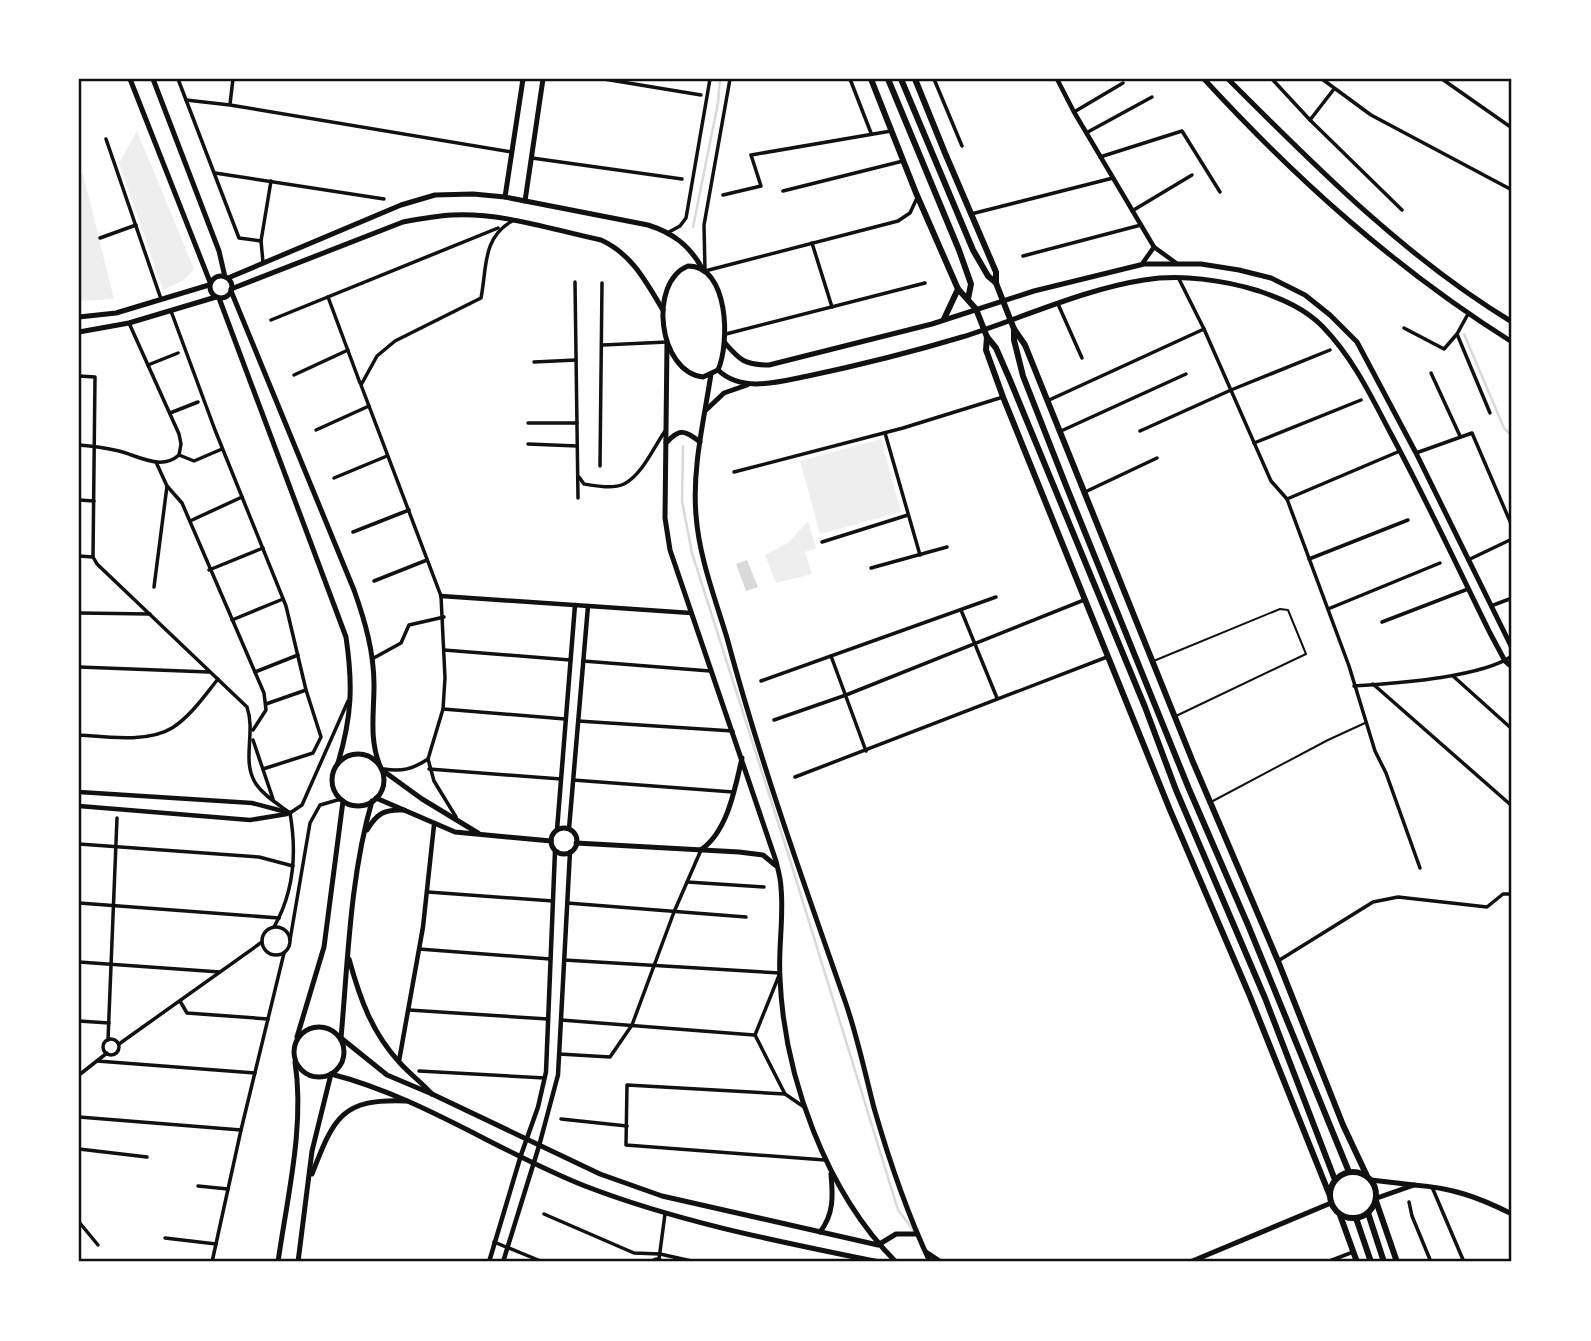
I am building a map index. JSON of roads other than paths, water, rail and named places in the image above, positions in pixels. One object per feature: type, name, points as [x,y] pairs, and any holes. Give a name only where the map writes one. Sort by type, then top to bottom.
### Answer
[{"type":"highway","points":[[871,79],[958,289],[976,309],[987,337],[996,348],[1010,380],[1145,707],[1176,790],[1265,998],[1335,1180],[1330,1199]]},
{"type":"highway","points":[[888,79],[959,250],[971,284],[968,299]]},
{"type":"highway","points":[[901,79],[973,250],[988,276],[996,283]]},
{"type":"highway","points":[[915,79],[996,272],[996,283],[1014,329],[1023,376],[1189,789],[1349,1172]]},
{"type":"highway","points":[[944,319],[958,289]]},
{"type":"highway","points":[[1014,329],[1021,337],[1343,1125],[1374,1185],[1397,1262]]},
{"type":"highway","points":[[987,337],[986,350],[1003,397],[1084,600],[1249,994],[1357,1262]]},
{"type":"highway","points":[[1010,380],[1016,374],[1023,376]]},
{"type":"highway","points":[[1335,1180],[1349,1172],[1362,1173],[1369,1178]]},
{"type":"highway","points":[[1340,1215],[1356,1218],[1368,1213],[1376,1199]]},
{"type":"highway","points":[[1368,1213],[1384,1262]]},
{"type":"highway","points":[[1356,1218],[1371,1262]]},
{"type":"main road","points":[[130,79],[211,292],[217,297],[346,637],[351,669],[348,731],[334,770],[333,786],[342,800],[357,805],[374,800],[404,810],[434,825],[469,834],[551,841]]},
{"type":"main road","points":[[153,79],[219,251],[226,278],[354,590],[365,623],[372,659],[372,738],[383,785],[374,800],[363,836],[348,954],[341,1038],[344,1054],[337,1069],[323,1077],[307,1074],[295,1062]]},
{"type":"main road","points":[[505,197],[523,79]]},
{"type":"main road","points":[[525,201],[543,79]]},
{"type":"main road","points":[[1204,79],[1305,182],[1368,239],[1468,314],[1512,342]]},
{"type":"main road","points":[[1228,79],[1319,170],[1381,226],[1472,296],[1512,322]]},
{"type":"main road","points":[[79,317],[116,313],[210,284],[216,276],[226,278],[421,198],[451,194],[505,197],[628,220],[669,232],[690,250],[717,289],[724,314],[726,343],[718,370],[703,377],[685,370],[675,360],[667,342]]},
{"type":"main road","points":[[79,332],[129,324],[227,296],[231,290],[403,222],[453,215],[512,221],[601,240],[633,264],[663,310]]},
{"type":"main road","points":[[726,343],[741,361],[769,365],[1141,265],[1176,262],[1239,270],[1271,278],[1305,295],[1331,315],[1357,342],[1416,453],[1512,648]]},
{"type":"main road","points":[[704,270],[688,266],[674,274],[663,310],[667,342],[665,519],[670,550],[778,868],[781,888],[780,974],[787,1036],[806,1108],[825,1160],[848,1204],[878,1245],[896,1262]]},
{"type":"main road","points":[[706,410],[724,393],[750,384],[826,372],[951,340],[1126,283],[1148,279],[1179,279],[1243,286],[1300,309],[1322,326],[1355,366],[1505,661],[1512,667]]},
{"type":"main road","points":[[116,313],[120,325]]},
{"type":"main road","points":[[96,316],[98,329]]},
{"type":"main road","points":[[1355,366],[1367,358]]},
{"type":"main road","points":[[718,370],[728,380],[750,384]]},
{"type":"main road","points":[[712,373],[700,442],[695,513],[699,543],[745,706],[821,938],[846,1003],[876,1112],[917,1234],[930,1262]]},
{"type":"main road","points":[[666,443],[679,432],[687,433],[700,442]]},
{"type":"main road","points":[[338,763],[351,755],[359,754],[374,760],[422,799],[478,833]]},
{"type":"main road","points":[[702,849],[717,836],[742,758]]},
{"type":"main road","points":[[278,1262],[298,1124],[299,1093],[293,1054],[324,947],[342,800]]},
{"type":"main road","points":[[363,836],[380,812],[388,809],[404,810]]},
{"type":"main road","points":[[569,829],[576,836],[576,844],[570,852],[560,853],[555,850],[551,841],[552,835],[557,830],[569,829]]},
{"type":"main road","points":[[576,844],[702,849],[763,855],[778,868]]},
{"type":"main road","points":[[348,954],[367,1015],[385,1046],[432,1094]]},
{"type":"main road","points":[[298,1037],[304,1031],[320,1026],[328,1028],[387,1076],[432,1094],[600,1174],[662,1196],[878,1245],[896,1234],[917,1234]]},
{"type":"main road","points":[[331,1074],[373,1086],[584,1185],[665,1213],[848,1259],[879,1262]]},
{"type":"main road","points":[[298,1262],[317,1123],[331,1074]]},
{"type":"main road","points":[[308,1184],[323,1144],[343,1115],[363,1103],[407,1101]]},
{"type":"main road","points":[[820,1232],[831,1213],[831,1171]]},
{"type":"main road","points":[[1369,1178],[1442,1187],[1478,1197],[1512,1214]]},
{"type":"main road","points":[[1376,1199],[1414,1185]]},
{"type":"main road","points":[[1190,1262],[1330,1199]]},
{"type":"main road","points":[[926,1252],[941,1262]]},
{"type":"street","points":[[178,79],[239,238],[261,242]]},
{"type":"street","points":[[230,105],[233,79]]},
{"type":"street","points":[[604,79],[701,95]]},
{"type":"street","points":[[669,232],[680,226],[686,218],[710,79]]},
{"type":"street","points":[[730,79],[704,225],[704,270],[904,218],[915,207],[916,193]]},
{"type":"street","points":[[850,79],[871,134]]},
{"type":"street","points":[[934,79],[962,146]]},
{"type":"street","points":[[1057,79],[1154,247],[1176,262]]},
{"type":"street","points":[[1272,79],[1402,210]]},
{"type":"street","points":[[1322,79],[1371,115],[1512,190]]},
{"type":"street","points":[[1442,79],[1512,128]]},
{"type":"street","points":[[1074,112],[1122,83]]},
{"type":"street","points":[[1310,120],[1334,89]]},
{"type":"street","points":[[1086,133],[1152,97]]},
{"type":"street","points":[[186,100],[512,152]]},
{"type":"street","points":[[723,195],[761,186],[751,155],[891,131]]},
{"type":"street","points":[[1100,157],[1182,131],[1220,192]]},
{"type":"street","points":[[106,139],[161,299]]},
{"type":"street","points":[[532,158],[682,179]]},
{"type":"street","points":[[783,191],[903,160]]},
{"type":"street","points":[[215,173],[383,199]]},
{"type":"street","points":[[1132,211],[1192,176]]},
{"type":"street","points":[[971,214],[1113,178]]},
{"type":"street","points":[[263,262],[261,242],[271,181]]},
{"type":"street","points":[[271,320],[512,221]]},
{"type":"street","points":[[100,238],[136,225]]},
{"type":"street","points":[[1023,256],[1141,225]]},
{"type":"street","points":[[361,385],[377,356],[395,341],[481,298],[489,249],[503,226]]},
{"type":"street","points":[[812,243],[832,307]]},
{"type":"street","points":[[1141,265],[1154,247]]},
{"type":"street","points":[[1179,279],[1271,481],[1287,499],[1420,868]]},
{"type":"street","points":[[575,282],[578,498]]},
{"type":"street","points":[[600,466],[602,283]]},
{"type":"street","points":[[726,334],[925,283]]},
{"type":"street","points":[[328,297],[441,596],[443,709],[428,759],[429,769],[458,821]]},
{"type":"street","points":[[1058,304],[1082,358]]},
{"type":"street","points":[[171,311],[283,599],[321,737],[313,753],[262,769]]},
{"type":"street","points":[[1404,328],[1444,349],[1457,334],[1468,314]]},
{"type":"street","points":[[79,445],[156,462],[169,461],[179,455],[179,434],[129,324]]},
{"type":"street","points":[[1047,401],[1204,329]]},
{"type":"street","points":[[1457,334],[1490,413]]},
{"type":"street","points":[[603,345],[667,342]]},
{"type":"street","points":[[294,375],[348,350]]},
{"type":"street","points":[[1140,431],[1330,350]]},
{"type":"street","points":[[148,365],[178,353]]},
{"type":"street","points":[[534,362],[576,360]]},
{"type":"street","points":[[1431,373],[1460,436]]},
{"type":"street","points":[[1059,432],[1185,374]]},
{"type":"street","points":[[79,376],[94,377],[93,557],[97,564],[247,707],[251,718],[252,738],[273,801]]},
{"type":"street","points":[[734,472],[885,433],[1003,397]]},
{"type":"street","points":[[1254,443],[1361,400]]},
{"type":"street","points":[[170,413],[198,402]]},
{"type":"street","points":[[316,430],[369,406]]},
{"type":"street","points":[[528,423],[577,423]]},
{"type":"street","points":[[578,475],[584,484],[603,487],[623,485],[639,471],[665,431]]},
{"type":"street","points":[[1416,453],[1470,432],[1512,526]]},
{"type":"street","points":[[885,433],[920,555]]},
{"type":"street","points":[[528,444],[578,446]]},
{"type":"street","points":[[179,455],[194,461],[223,449]]},
{"type":"street","points":[[1287,499],[1400,451]]},
{"type":"street","points":[[334,478],[388,456]]},
{"type":"street","points":[[1085,492],[1157,458]]},
{"type":"street","points":[[156,462],[167,486],[182,503],[264,693],[266,710],[251,731]]},
{"type":"street","points":[[154,587],[167,486]]},
{"type":"street","points":[[189,521],[242,497]]},
{"type":"street","points":[[79,500],[94,501]]},
{"type":"street","points":[[354,532],[409,510]]},
{"type":"street","points":[[822,542],[908,515]]},
{"type":"street","points":[[1309,559],[1408,520]]},
{"type":"street","points":[[1468,560],[1512,539]]},
{"type":"street","points":[[871,568],[947,547]]},
{"type":"street","points":[[209,570],[263,548]]},
{"type":"street","points":[[79,556],[93,557]]},
{"type":"street","points":[[374,581],[428,560]]},
{"type":"street","points":[[1328,609],[1440,562]]},
{"type":"street","points":[[1382,622],[1468,589]]},
{"type":"street","points":[[441,596],[691,613]]},
{"type":"street","points":[[761,681],[996,597]]},
{"type":"street","points":[[1491,606],[1512,598]]},
{"type":"street","points":[[232,620],[283,599]]},
{"type":"street","points":[[774,720],[846,695],[1084,600]]},
{"type":"street","points":[[557,830],[575,605]]},
{"type":"street","points":[[569,829],[588,606]]},
{"type":"street","points":[[961,610],[997,698]]},
{"type":"street","points":[[79,612],[150,614]]},
{"type":"street","points":[[372,659],[401,643],[409,625],[443,617]]},
{"type":"street","points":[[444,650],[570,660]]},
{"type":"street","points":[[255,672],[298,655]]},
{"type":"street","points":[[831,656],[866,751]]},
{"type":"street","points":[[1354,686],[1453,676],[1505,661],[1512,656]]},
{"type":"street","points":[[795,777],[1109,657]]},
{"type":"street","points":[[583,661],[712,671]]},
{"type":"street","points":[[79,667],[211,672]]},
{"type":"street","points":[[1453,676],[1512,729]]},
{"type":"street","points":[[79,735],[132,739],[171,729],[218,679]]},
{"type":"street","points":[[1373,684],[1512,806]]},
{"type":"street","points":[[265,704],[306,690]]},
{"type":"street","points":[[79,806],[250,820],[290,813],[302,805],[351,696]]},
{"type":"street","points":[[443,709],[565,719]]},
{"type":"street","points":[[578,721],[733,731]]},
{"type":"street","points":[[79,1074],[107,1053],[116,1053],[119,1044],[262,942],[265,932],[274,927],[280,918],[289,891],[293,866],[290,813],[257,785],[251,774],[249,755],[252,738]]},
{"type":"street","points":[[381,768],[404,771],[415,768],[428,759]]},
{"type":"street","points":[[429,769],[561,779]]},
{"type":"street","points":[[573,780],[733,792]]},
{"type":"street","points":[[79,792],[251,803],[290,813]]},
{"type":"street","points":[[212,1262],[284,953],[289,947],[310,822],[320,805],[342,800]]},
{"type":"street","points":[[107,1053],[104,1046],[108,1040],[109,1023],[117,818]]},
{"type":"street","points":[[398,1062],[428,892],[434,825]]},
{"type":"street","points":[[79,844],[259,857],[293,866]]},
{"type":"street","points":[[559,1054],[610,1057],[632,1025],[674,912],[702,849]]},
{"type":"street","points":[[489,1262],[545,1078],[555,850]]},
{"type":"street","points":[[503,1262],[554,1094],[559,1062],[570,852]]},
{"type":"street","points":[[687,883],[764,887]]},
{"type":"street","points":[[428,892],[553,901]]},
{"type":"street","points":[[1278,961],[1373,902],[1398,897],[1487,907],[1503,894],[1512,894]]},
{"type":"street","points":[[79,903],[280,918]]},
{"type":"street","points":[[567,903],[746,918]]},
{"type":"street","points":[[274,927],[283,929],[290,940]]},
{"type":"street","points":[[262,942],[270,954],[284,953]]},
{"type":"street","points":[[419,949],[551,959]]},
{"type":"street","points":[[564,960],[780,974],[755,1035],[785,1094],[806,1108]]},
{"type":"street","points":[[79,962],[221,972]]},
{"type":"street","points":[[180,1001],[187,1013],[268,1019]]},
{"type":"street","points":[[409,1010],[548,1018]]},
{"type":"street","points":[[561,1020],[755,1035]]},
{"type":"street","points":[[79,1021],[109,1023]]},
{"type":"street","points":[[108,1040],[119,1044]]},
{"type":"street","points":[[97,1061],[255,1073]]},
{"type":"street","points":[[547,1061],[559,1062]]},
{"type":"street","points":[[419,1071],[545,1078]]},
{"type":"street","points":[[785,1094],[627,1086],[626,1145],[825,1160]]},
{"type":"street","points":[[79,1117],[241,1130]]},
{"type":"street","points":[[561,1119],[627,1126]]},
{"type":"street","points":[[79,1149],[147,1157]]},
{"type":"street","points":[[198,1186],[228,1189]]},
{"type":"street","points":[[1432,1186],[1464,1262]]},
{"type":"street","points":[[1409,1202],[1431,1262]]},
{"type":"street","points":[[660,1257],[665,1213]]},
{"type":"street","points":[[544,1214],[634,1253],[696,1262]]},
{"type":"street","points":[[79,1222],[98,1245]]},
{"type":"street","points":[[165,1238],[216,1244]]},
{"type":"street","points":[[494,1242],[543,1262]]},
{"type":"street","points":[[1327,1262],[1353,1252]]},
{"type":"street","points":[[649,1262],[660,1257]]},
{"type":"street","points":[[660,1257],[666,1262]]},
{"type":"lane","points":[[1153,661],[1280,609],[1288,610],[1306,654],[1175,717]]},
{"type":"lane","points":[[1210,802],[1366,723]]},
{"type":"waterway","points":[[693,227],[718,103],[720,79]]},
{"type":"waterway","points":[[1464,334],[1504,428],[1512,436]]},
{"type":"waterway","points":[[683,446],[682,501],[692,553],[898,1210],[914,1231]]}]
